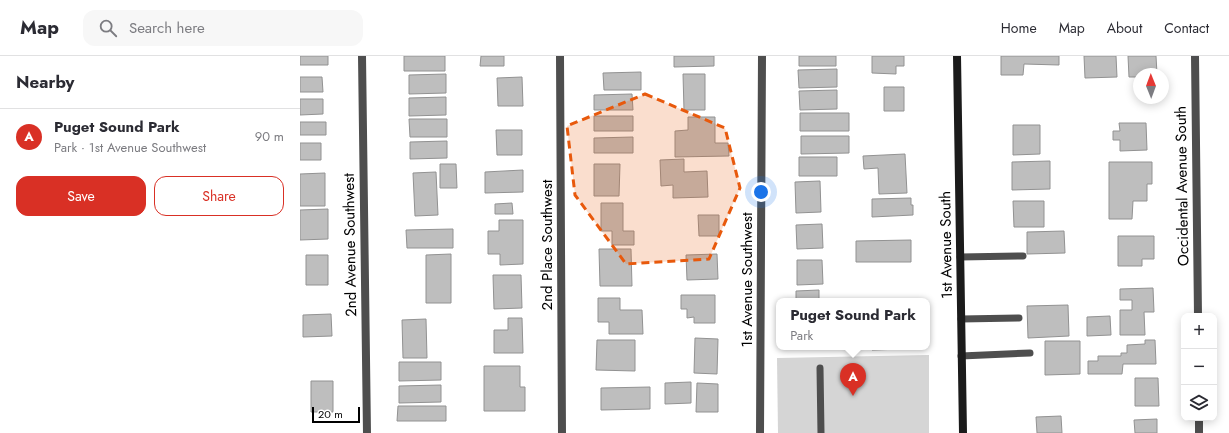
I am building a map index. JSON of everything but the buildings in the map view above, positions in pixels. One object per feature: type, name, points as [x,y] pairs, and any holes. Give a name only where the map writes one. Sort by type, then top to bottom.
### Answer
[{"type":"main road","name":"1st Avenue South","points":[[957,56],[963,433]]},
{"type":"street","name":"2nd Avenue Southwest","points":[[362,56],[367,433]]},
{"type":"street","name":"2nd Place Southwest","points":[[560,56],[562,433]]},
{"type":"street","name":"1st Avenue Southwest","points":[[760,433],[762,56]]},
{"type":"street","name":"Occidental Avenue South","points":[[1195,56],[1198,313]]},
{"type":"street","points":[[1199,421],[1199,433]]},
{"type":"lane","points":[[960,257],[1023,256]]},
{"type":"lane","points":[[961,319],[1019,318]]},
{"type":"lane","points":[[961,356],[1030,353]]},
{"type":"lane","points":[[820,368],[821,433]]},
{"type":"highlighted area","points":[[645,94],[725,128],[740,188],[709,259],[626,264],[575,195],[567,126]]},
{"type":"shaded area","points":[[929,355],[929,433],[778,433],[777,358]]},
{"type":"place","name":"Puget Sound Park","points":[[853,396]]}]
